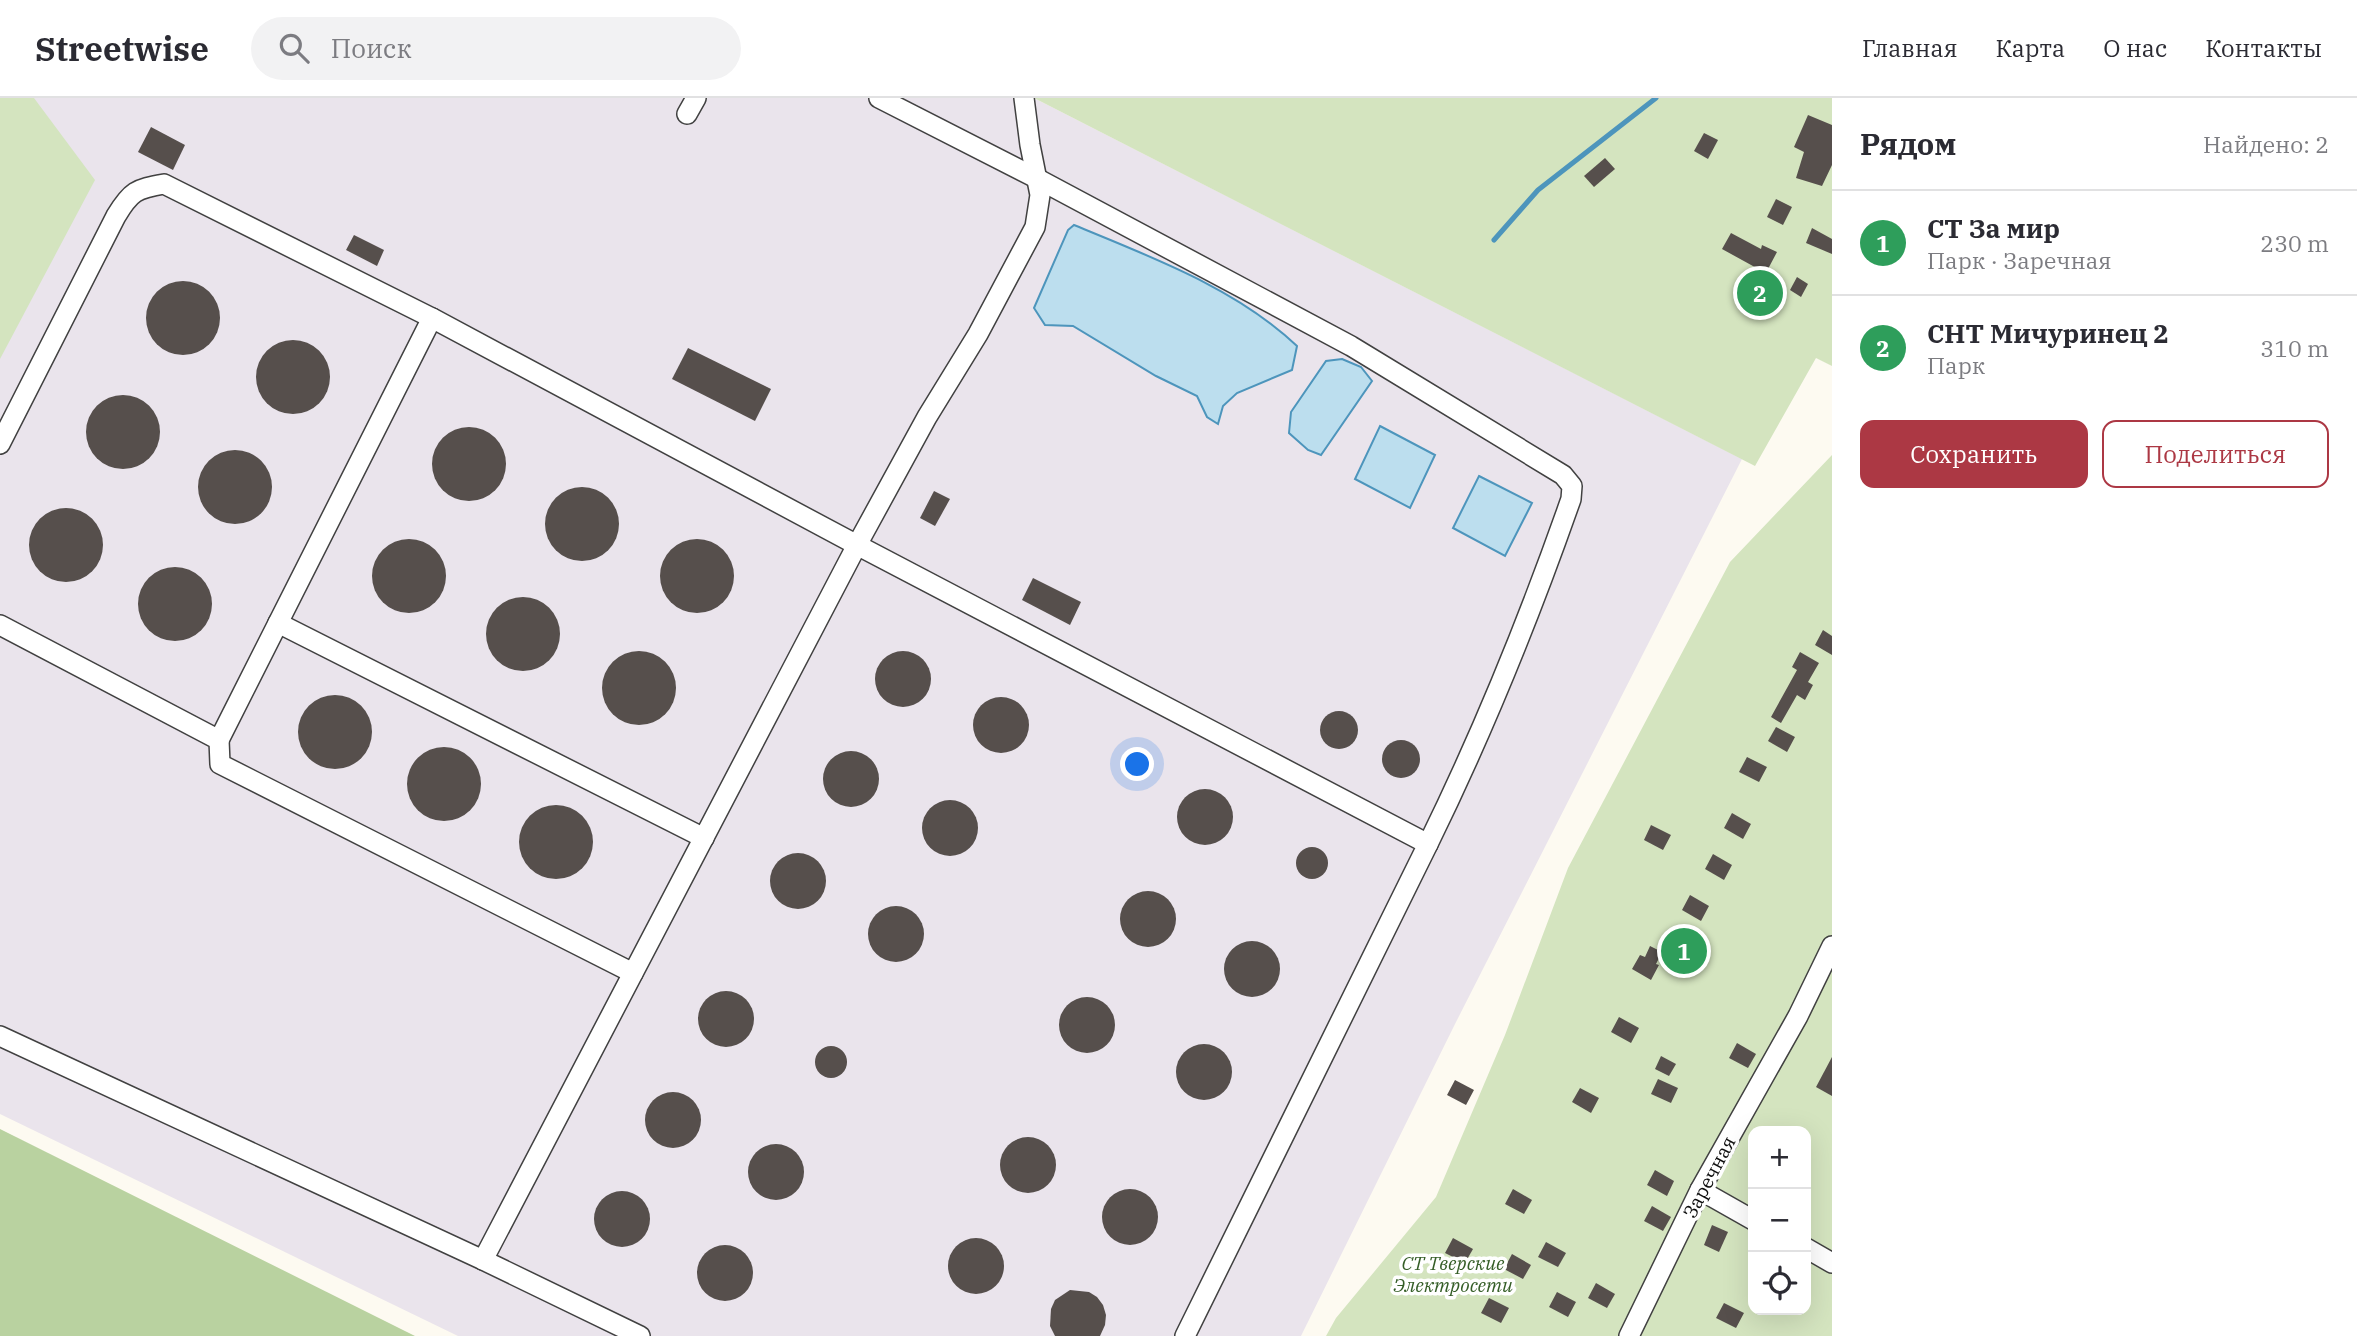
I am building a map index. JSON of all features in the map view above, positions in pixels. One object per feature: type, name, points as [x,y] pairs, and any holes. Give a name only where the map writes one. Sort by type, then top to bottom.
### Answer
[{"type":"street","points":[[879,98],[1351,346],[1563,475],[1572,486],[1539,589],[1452,795],[1185,1336]]},
{"type":"street","points":[[483,1260],[858,545],[927,417],[978,334],[1035,227],[1040,195],[1024,98]]},
{"type":"street","points":[[0,444],[124,202],[139,189],[164,184],[432,318],[1428,844]]},
{"type":"street","points":[[432,318],[219,740],[220,764],[633,973]]},
{"type":"street","points":[[278,623],[704,838]]},
{"type":"street","points":[[0,625],[219,740]]},
{"type":"street","name":"Заречная","points":[[1629,1336],[1700,1190],[1798,1016],[1832,946]]},
{"type":"street","points":[[0,1036],[483,1260],[640,1336]]},
{"type":"street","points":[[1700,1190],[1748,1217]]},
{"type":"street","points":[[1811,1251],[1832,1263]]},
{"type":"shaded area","points":[[0,98],[1034,98],[1742,459],[1455,1024],[1301,1336],[458,1336],[0,1114]]},
{"type":"green space","points":[[0,98],[34,98],[95,180],[0,359]]},
{"type":"green space","points":[[1034,98],[1832,98],[1832,366],[1816,358],[1755,466]]},
{"type":"green space","name":"СТ Тверские Электросети","points":[[1832,455],[1832,1336],[1326,1336],[1336,1318],[1436,1197],[1505,1035],[1568,868],[1730,562]]},
{"type":"green space","points":[[0,1129],[415,1336],[0,1336]]},
{"type":"water","points":[[1074,225],[1192,276],[1247,307],[1297,346],[1292,370],[1237,393],[1223,406],[1218,424],[1207,417],[1197,396],[1156,376],[1073,326],[1045,325],[1034,308],[1068,230]]},
{"type":"water","points":[[1342,359],[1361,367],[1372,381],[1321,455],[1308,450],[1289,433],[1291,412],[1326,361]]},
{"type":"water","points":[[1380,426],[1435,455],[1410,508],[1355,479]]},
{"type":"water","points":[[1479,476],[1532,503],[1505,556],[1453,528]]},
{"type":"building","points":[[1808,115],[1832,125],[1832,165],[1822,186],[1796,178],[1804,152],[1794,147]]},
{"type":"building","points":[[151,127],[185,145],[173,170],[138,152]]},
{"type":"building","points":[[1704,133],[1718,140],[1708,159],[1694,151]]},
{"type":"building","points":[[1605,158],[1615,169],[1594,187],[1584,176]]},
{"type":"building","points":[[1776,199],[1792,207],[1783,225],[1767,217]]},
{"type":"building","points":[[1812,228],[1832,239],[1832,254],[1806,243]]},
{"type":"building","points":[[1731,233],[1761,249],[1762,245],[1777,252],[1768,269],[1764,267],[1762,271],[1722,249]]},
{"type":"building","points":[[354,235],[384,250],[377,266],[346,250]]},
{"type":"building","points":[[1797,277],[1808,284],[1801,297],[1790,290]]},
{"type":"building","points":[[183,281],[197,284],[209,292],[217,304],[220,318],[217,332],[209,344],[197,352],[183,355],[169,352],[157,344],[149,332],[146,318],[149,304],[157,292],[169,284]]},
{"type":"building","points":[[293,340],[307,343],[319,351],[327,363],[330,377],[327,391],[319,403],[307,411],[293,414],[279,411],[267,403],[259,391],[256,377],[259,363],[267,351],[279,343]]},
{"type":"building","points":[[688,348],[771,389],[755,421],[672,379]]},
{"type":"building","points":[[123,395],[137,398],[149,406],[157,418],[160,432],[157,446],[149,458],[137,466],[123,469],[109,466],[97,458],[89,446],[86,432],[89,418],[97,406],[109,398]]},
{"type":"building","points":[[469,427],[483,430],[495,438],[503,450],[506,464],[503,478],[495,490],[483,498],[469,501],[455,498],[443,490],[435,478],[432,464],[435,450],[443,438],[455,430]]},
{"type":"building","points":[[235,450],[249,453],[261,461],[269,473],[272,487],[269,501],[261,513],[249,521],[235,524],[221,521],[209,513],[201,501],[198,487],[201,473],[209,461],[221,453]]},
{"type":"building","points":[[582,487],[596,490],[608,498],[616,510],[619,524],[616,538],[608,550],[596,558],[582,561],[568,558],[556,550],[548,538],[545,524],[548,510],[556,498],[568,490]]},
{"type":"building","points":[[934,491],[950,499],[935,526],[920,518]]},
{"type":"building","points":[[66,508],[80,511],[92,519],[100,531],[103,545],[100,559],[92,571],[80,579],[66,582],[52,579],[40,571],[32,559],[29,545],[32,531],[40,519],[52,511]]},
{"type":"building","points":[[409,539],[423,542],[435,550],[443,562],[446,576],[443,590],[435,602],[423,610],[409,613],[395,610],[383,602],[375,590],[372,576],[375,562],[383,550],[395,542]]},
{"type":"building","points":[[697,539],[711,542],[723,550],[731,562],[734,576],[731,590],[723,602],[711,610],[697,613],[683,610],[671,602],[663,590],[660,576],[663,562],[671,550],[683,542]]},
{"type":"building","points":[[175,567],[189,570],[201,578],[209,590],[212,604],[209,618],[201,630],[189,638],[175,641],[161,638],[149,630],[141,618],[138,604],[141,590],[149,578],[161,570]]},
{"type":"building","points":[[1033,578],[1081,602],[1070,625],[1022,600]]},
{"type":"building","points":[[523,597],[537,600],[549,608],[557,620],[560,634],[557,648],[549,660],[537,668],[523,671],[509,668],[497,660],[489,648],[486,634],[489,620],[497,608],[509,600]]},
{"type":"building","points":[[1823,630],[1832,636],[1832,655],[1815,645]]},
{"type":"building","points":[[639,651],[653,654],[665,662],[673,674],[676,688],[673,702],[665,714],[653,722],[639,725],[625,722],[613,714],[605,702],[602,688],[605,674],[613,662],[625,654]]},
{"type":"building","points":[[897,651],[909,651],[919,655],[927,663],[931,679],[927,695],[919,703],[909,707],[897,707],[887,703],[879,695],[875,685],[875,673],[879,663],[887,655]]},
{"type":"building","points":[[1800,652],[1819,663],[1808,682],[1813,685],[1805,700],[1797,695],[1781,723],[1771,717],[1797,670],[1792,667]]},
{"type":"building","points":[[335,695],[349,698],[361,706],[369,718],[372,732],[369,746],[361,758],[349,766],[335,769],[321,766],[309,758],[301,746],[298,732],[301,718],[309,706],[321,698]]},
{"type":"building","points":[[995,697],[1007,697],[1017,701],[1025,709],[1029,725],[1025,741],[1017,749],[1007,753],[995,753],[985,749],[977,741],[973,731],[973,719],[977,709],[985,701]]},
{"type":"building","points":[[1339,711],[1353,716],[1358,730],[1353,744],[1339,749],[1325,744],[1320,730],[1325,716]]},
{"type":"building","points":[[1776,727],[1795,737],[1787,752],[1768,741]]},
{"type":"building","points":[[1401,740],[1414,746],[1420,759],[1414,772],[1401,778],[1388,772],[1382,759],[1388,746]]},
{"type":"building","points":[[444,747],[458,750],[470,758],[478,770],[481,784],[478,798],[470,810],[458,818],[444,821],[430,818],[418,810],[410,798],[407,784],[410,770],[418,758],[430,750]]},
{"type":"building","points":[[845,751],[857,751],[867,755],[875,763],[879,779],[875,795],[867,803],[857,807],[845,807],[835,803],[827,795],[823,785],[823,773],[827,763],[835,755]]},
{"type":"building","points":[[1747,757],[1767,767],[1759,782],[1739,772]]},
{"type":"building","points":[[1199,789],[1211,789],[1221,793],[1229,801],[1233,817],[1229,833],[1221,841],[1211,845],[1199,845],[1189,841],[1181,833],[1177,823],[1177,811],[1181,801],[1189,793]]},
{"type":"building","points":[[944,800],[956,800],[966,804],[974,812],[978,828],[974,844],[966,852],[956,856],[944,856],[934,852],[926,844],[922,834],[922,822],[926,812],[934,804]]},
{"type":"building","points":[[556,805],[570,808],[582,816],[590,828],[593,842],[590,856],[582,868],[570,876],[556,879],[542,876],[530,868],[522,856],[519,842],[522,828],[530,816],[542,808]]},
{"type":"building","points":[[1732,813],[1751,824],[1743,839],[1724,828]]},
{"type":"building","points":[[1651,825],[1671,835],[1663,850],[1644,840]]},
{"type":"building","points":[[1312,847],[1324,851],[1328,863],[1324,875],[1312,879],[1300,875],[1296,863],[1300,851]]},
{"type":"building","points":[[792,853],[804,853],[814,857],[822,865],[826,881],[822,897],[814,905],[804,909],[792,909],[782,905],[774,897],[770,887],[770,875],[774,865],[782,857]]},
{"type":"building","points":[[1713,854],[1732,865],[1724,880],[1705,869]]},
{"type":"building","points":[[1142,891],[1154,891],[1164,895],[1172,903],[1176,919],[1172,935],[1164,943],[1154,947],[1142,947],[1132,943],[1124,935],[1120,925],[1120,913],[1124,903],[1132,895]]},
{"type":"building","points":[[1690,895],[1709,906],[1701,921],[1682,910]]},
{"type":"building","points":[[890,906],[902,906],[912,910],[920,918],[924,934],[920,950],[912,958],[902,962],[890,962],[880,958],[872,950],[868,940],[868,928],[872,918],[880,910]]},
{"type":"building","points":[[1246,941],[1258,941],[1268,945],[1276,953],[1280,969],[1276,985],[1268,993],[1258,997],[1246,997],[1236,993],[1228,985],[1224,975],[1224,963],[1228,953],[1236,945]]},
{"type":"building","points":[[1650,946],[1662,952],[1651,980],[1632,969],[1640,955],[1645,957]]},
{"type":"building","points":[[720,991],[732,991],[742,995],[750,1003],[754,1019],[750,1035],[742,1043],[732,1047],[720,1047],[710,1043],[702,1035],[698,1025],[698,1013],[702,1003],[710,995]]},
{"type":"building","points":[[1081,997],[1093,997],[1103,1001],[1111,1009],[1115,1025],[1111,1041],[1103,1049],[1093,1053],[1081,1053],[1071,1049],[1063,1041],[1059,1031],[1059,1019],[1063,1009],[1071,1001]]},
{"type":"building","points":[[1619,1017],[1639,1028],[1631,1043],[1611,1032]]},
{"type":"building","points":[[1737,1043],[1756,1054],[1748,1068],[1729,1058]]},
{"type":"building","points":[[1198,1044],[1210,1044],[1220,1048],[1228,1056],[1232,1072],[1228,1088],[1220,1096],[1210,1100],[1198,1100],[1188,1096],[1180,1088],[1176,1078],[1176,1066],[1180,1056],[1188,1048]]},
{"type":"building","points":[[831,1046],[842,1051],[847,1062],[842,1073],[831,1078],[820,1073],[815,1062],[820,1051]]},
{"type":"building","points":[[1661,1056],[1676,1064],[1669,1076],[1655,1069]]},
{"type":"building","points":[[1832,1057],[1832,1096],[1816,1087]]},
{"type":"building","points":[[1658,1079],[1678,1088],[1671,1103],[1651,1094]]},
{"type":"building","points":[[1455,1080],[1474,1090],[1466,1105],[1447,1095]]},
{"type":"building","points":[[1580,1088],[1599,1098],[1591,1113],[1572,1102]]},
{"type":"building","points":[[667,1092],[679,1092],[689,1096],[697,1104],[701,1120],[697,1136],[689,1144],[679,1148],[667,1148],[657,1144],[649,1136],[645,1126],[645,1114],[649,1104],[657,1096]]},
{"type":"building","points":[[1022,1137],[1034,1137],[1044,1141],[1052,1149],[1056,1165],[1052,1181],[1044,1189],[1034,1193],[1022,1193],[1012,1189],[1004,1181],[1000,1171],[1000,1159],[1004,1149],[1012,1141]]},
{"type":"building","points":[[770,1144],[782,1144],[792,1148],[800,1156],[804,1172],[800,1188],[792,1196],[782,1200],[770,1200],[760,1196],[752,1188],[748,1178],[748,1166],[752,1156],[760,1148]]},
{"type":"building","points":[[1655,1170],[1674,1181],[1667,1196],[1647,1185]]},
{"type":"building","points":[[1124,1189],[1136,1189],[1146,1193],[1154,1201],[1158,1217],[1154,1233],[1146,1241],[1136,1245],[1124,1245],[1114,1241],[1106,1233],[1102,1223],[1102,1211],[1106,1201],[1114,1193]]},
{"type":"building","points":[[1513,1189],[1532,1200],[1524,1214],[1505,1204]]},
{"type":"building","points":[[616,1191],[628,1191],[638,1195],[646,1203],[650,1219],[646,1235],[638,1243],[628,1247],[616,1247],[606,1243],[598,1235],[594,1225],[594,1213],[598,1203],[606,1195]]},
{"type":"building","points":[[1652,1206],[1671,1217],[1663,1231],[1644,1221]]},
{"type":"building","points":[[1712,1225],[1728,1232],[1719,1252],[1704,1245]]},
{"type":"building","points":[[970,1238],[982,1238],[992,1242],[1000,1250],[1004,1266],[1000,1282],[992,1290],[982,1294],[970,1294],[960,1290],[952,1282],[948,1272],[948,1260],[952,1250],[960,1242]]},
{"type":"building","points":[[1453,1238],[1473,1249],[1465,1263],[1445,1253]]},
{"type":"building","points":[[1546,1242],[1566,1253],[1558,1267],[1538,1257]]},
{"type":"building","points":[[719,1245],[731,1245],[741,1249],[749,1257],[753,1273],[749,1289],[741,1297],[731,1301],[719,1301],[709,1297],[701,1289],[697,1279],[697,1267],[701,1257],[709,1249]]},
{"type":"building","points":[[1512,1254],[1531,1265],[1523,1279],[1504,1269]]},
{"type":"building","points":[[1596,1283],[1615,1294],[1607,1308],[1588,1298]]},
{"type":"building","points":[[1070,1290],[1089,1292],[1103,1305],[1106,1315],[1100,1336],[1055,1336],[1050,1326],[1051,1309],[1055,1300]]},
{"type":"building","points":[[1557,1292],[1576,1302],[1568,1317],[1549,1307]]},
{"type":"building","points":[[1489,1298],[1509,1308],[1501,1323],[1481,1313]]},
{"type":"building","points":[[1724,1303],[1744,1313],[1736,1328],[1716,1318]]},
{"type":"waterway","points":[[1494,240],[1538,190],[1656,98]]},
{"type":"place","name":"СНТ Мичуринец 2","points":[[1760,293]]},
{"type":"place","name":"СТ За мир","points":[[1684,951]]}]
